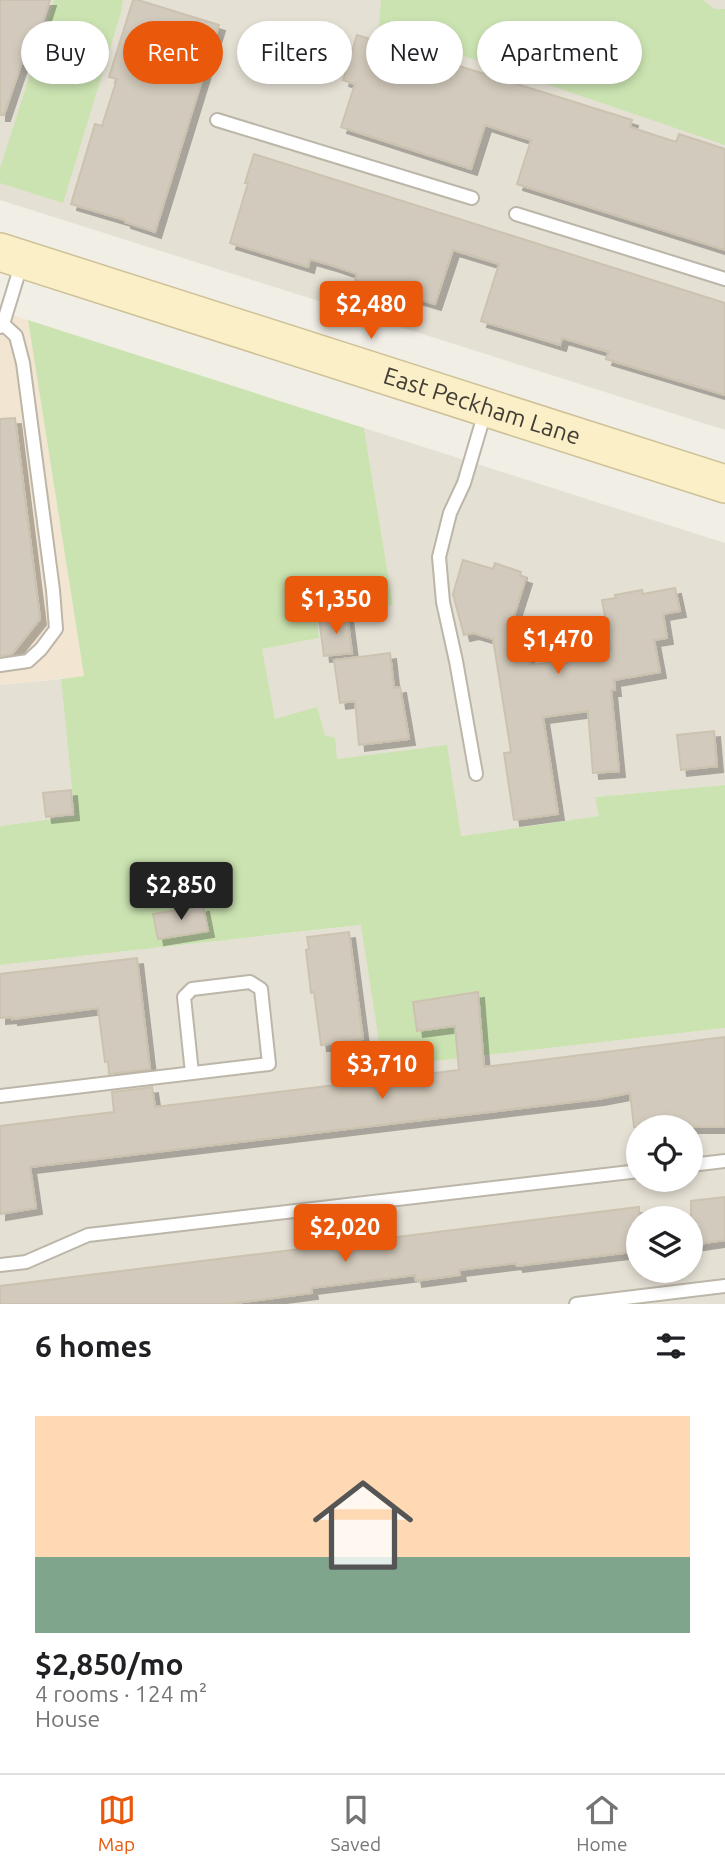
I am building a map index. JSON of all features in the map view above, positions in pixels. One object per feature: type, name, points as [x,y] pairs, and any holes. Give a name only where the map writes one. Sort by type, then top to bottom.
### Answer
[{"type":"street","name":"East Peckham Lane","points":[[11,256],[725,484]]},
{"type":"lane","points":[[218,120],[472,198]]},
{"type":"lane","points":[[516,214],[725,279]]},
{"type":"lane","points":[[0,665],[27,661],[41,649],[56,629],[23,363],[16,336],[2,326],[11,256]]},
{"type":"lane","points":[[476,774],[443,602],[439,556],[450,513],[464,483],[486,408]]},
{"type":"lane","points":[[0,1096],[269,1064],[261,989],[250,982],[192,989],[184,997],[192,1073]]},
{"type":"lane","points":[[703,1164],[725,1161]]},
{"type":"lane","points":[[0,1265],[26,1262],[88,1236],[626,1173]]},
{"type":"lane","points":[[576,1304],[725,1286]]},
{"type":"shaded area","points":[[0,0],[725,0],[725,430],[0,200]]},
{"type":"shaded area","points":[[0,311],[28,320],[84,676],[0,685]]},
{"type":"shaded area","points":[[364,428],[725,543],[725,785],[595,797],[600,816],[461,836],[337,759],[325,735],[275,719],[261,649],[319,638],[317,616],[393,605]]},
{"type":"shaded area","points":[[61,679],[76,816],[0,826],[0,685]]},
{"type":"shaded area","points":[[362,925],[383,1067],[725,1028],[725,1304],[0,1304],[0,965]]},
{"type":"green space","points":[[54,0],[123,0],[109,52],[109,21],[47,21]]},
{"type":"green space","points":[[381,0],[703,0],[715,9],[725,9],[725,145],[546,84],[642,84],[642,21],[477,21],[477,60],[463,56],[463,21],[379,21]]},
{"type":"green space","points":[[27,84],[99,84],[63,203],[0,183],[0,168]]},
{"type":"green space","points":[[28,320],[364,428],[393,605],[317,616],[319,638],[262,649],[275,719],[317,707],[325,735],[335,738],[337,759],[447,745],[461,836],[599,816],[595,797],[725,785],[725,1028],[383,1067],[361,925],[0,965],[0,826],[75,816],[61,679],[84,676]]},
{"type":"building","points":[[0,0],[50,0],[43,21],[21,21],[21,65],[4,115],[0,115]]},
{"type":"building","points":[[133,0],[138,0],[206,21],[126,21]]},
{"type":"building","points":[[123,32],[123,84],[201,84],[155,232],[71,204],[95,124],[102,126],[117,79],[109,77]]},
{"type":"building","points":[[357,35],[366,38],[366,84],[463,84],[463,67],[477,72],[477,84],[517,84],[632,120],[630,127],[676,142],[679,134],[725,149],[725,250],[517,184],[531,140],[485,125],[471,169],[341,127],[355,84],[352,83],[352,51]]},
{"type":"building","points":[[254,154],[725,303],[725,395],[606,359],[609,352],[562,338],[560,345],[481,321],[499,264],[453,250],[435,304],[355,280],[357,274],[334,266],[310,259],[308,267],[230,243]]},
{"type":"building","points":[[15,418],[40,619],[11,655],[0,656],[0,419]]},
{"type":"building","points":[[463,560],[493,569],[495,563],[521,572],[520,576],[526,578],[512,622],[517,623],[508,655],[527,651],[530,665],[589,657],[588,653],[611,649],[602,600],[642,590],[643,594],[675,588],[680,611],[663,614],[667,638],[654,640],[660,672],[614,680],[615,690],[611,690],[619,771],[593,773],[588,711],[543,717],[558,814],[514,820],[504,753],[511,752],[493,639],[473,633],[464,635],[453,594]]},
{"type":"building","points":[[347,615],[352,653],[324,656],[319,618]]},
{"type":"building","points":[[390,653],[394,688],[400,687],[409,739],[359,745],[355,701],[340,703],[334,660]]},
{"type":"building","points":[[714,731],[717,766],[681,770],[677,735]]},
{"type":"building","points":[[71,790],[73,814],[46,817],[43,793]]},
{"type":"building","points":[[203,906],[208,931],[158,939],[153,914]]},
{"type":"building","points":[[349,932],[363,1039],[321,1045],[314,992],[311,993],[307,937]]},
{"type":"building","points":[[137,958],[150,1069],[109,1074],[98,1008],[12,1019],[0,1018],[0,974]]},
{"type":"building","points":[[478,992],[484,1067],[725,1037],[725,1127],[703,1127],[703,1115],[633,1115],[630,1093],[30,1167],[36,1208],[0,1214],[0,1126],[114,1112],[112,1092],[152,1087],[155,1107],[459,1070],[455,1026],[417,1031],[413,1002]]},
{"type":"building","points":[[725,1197],[725,1240],[703,1243],[703,1206],[691,1206],[691,1201]]},
{"type":"building","points":[[626,1209],[626,1253],[459,1270],[460,1275],[416,1281],[415,1275],[311,1288],[312,1293],[228,1304],[0,1304],[0,1286]]}]
